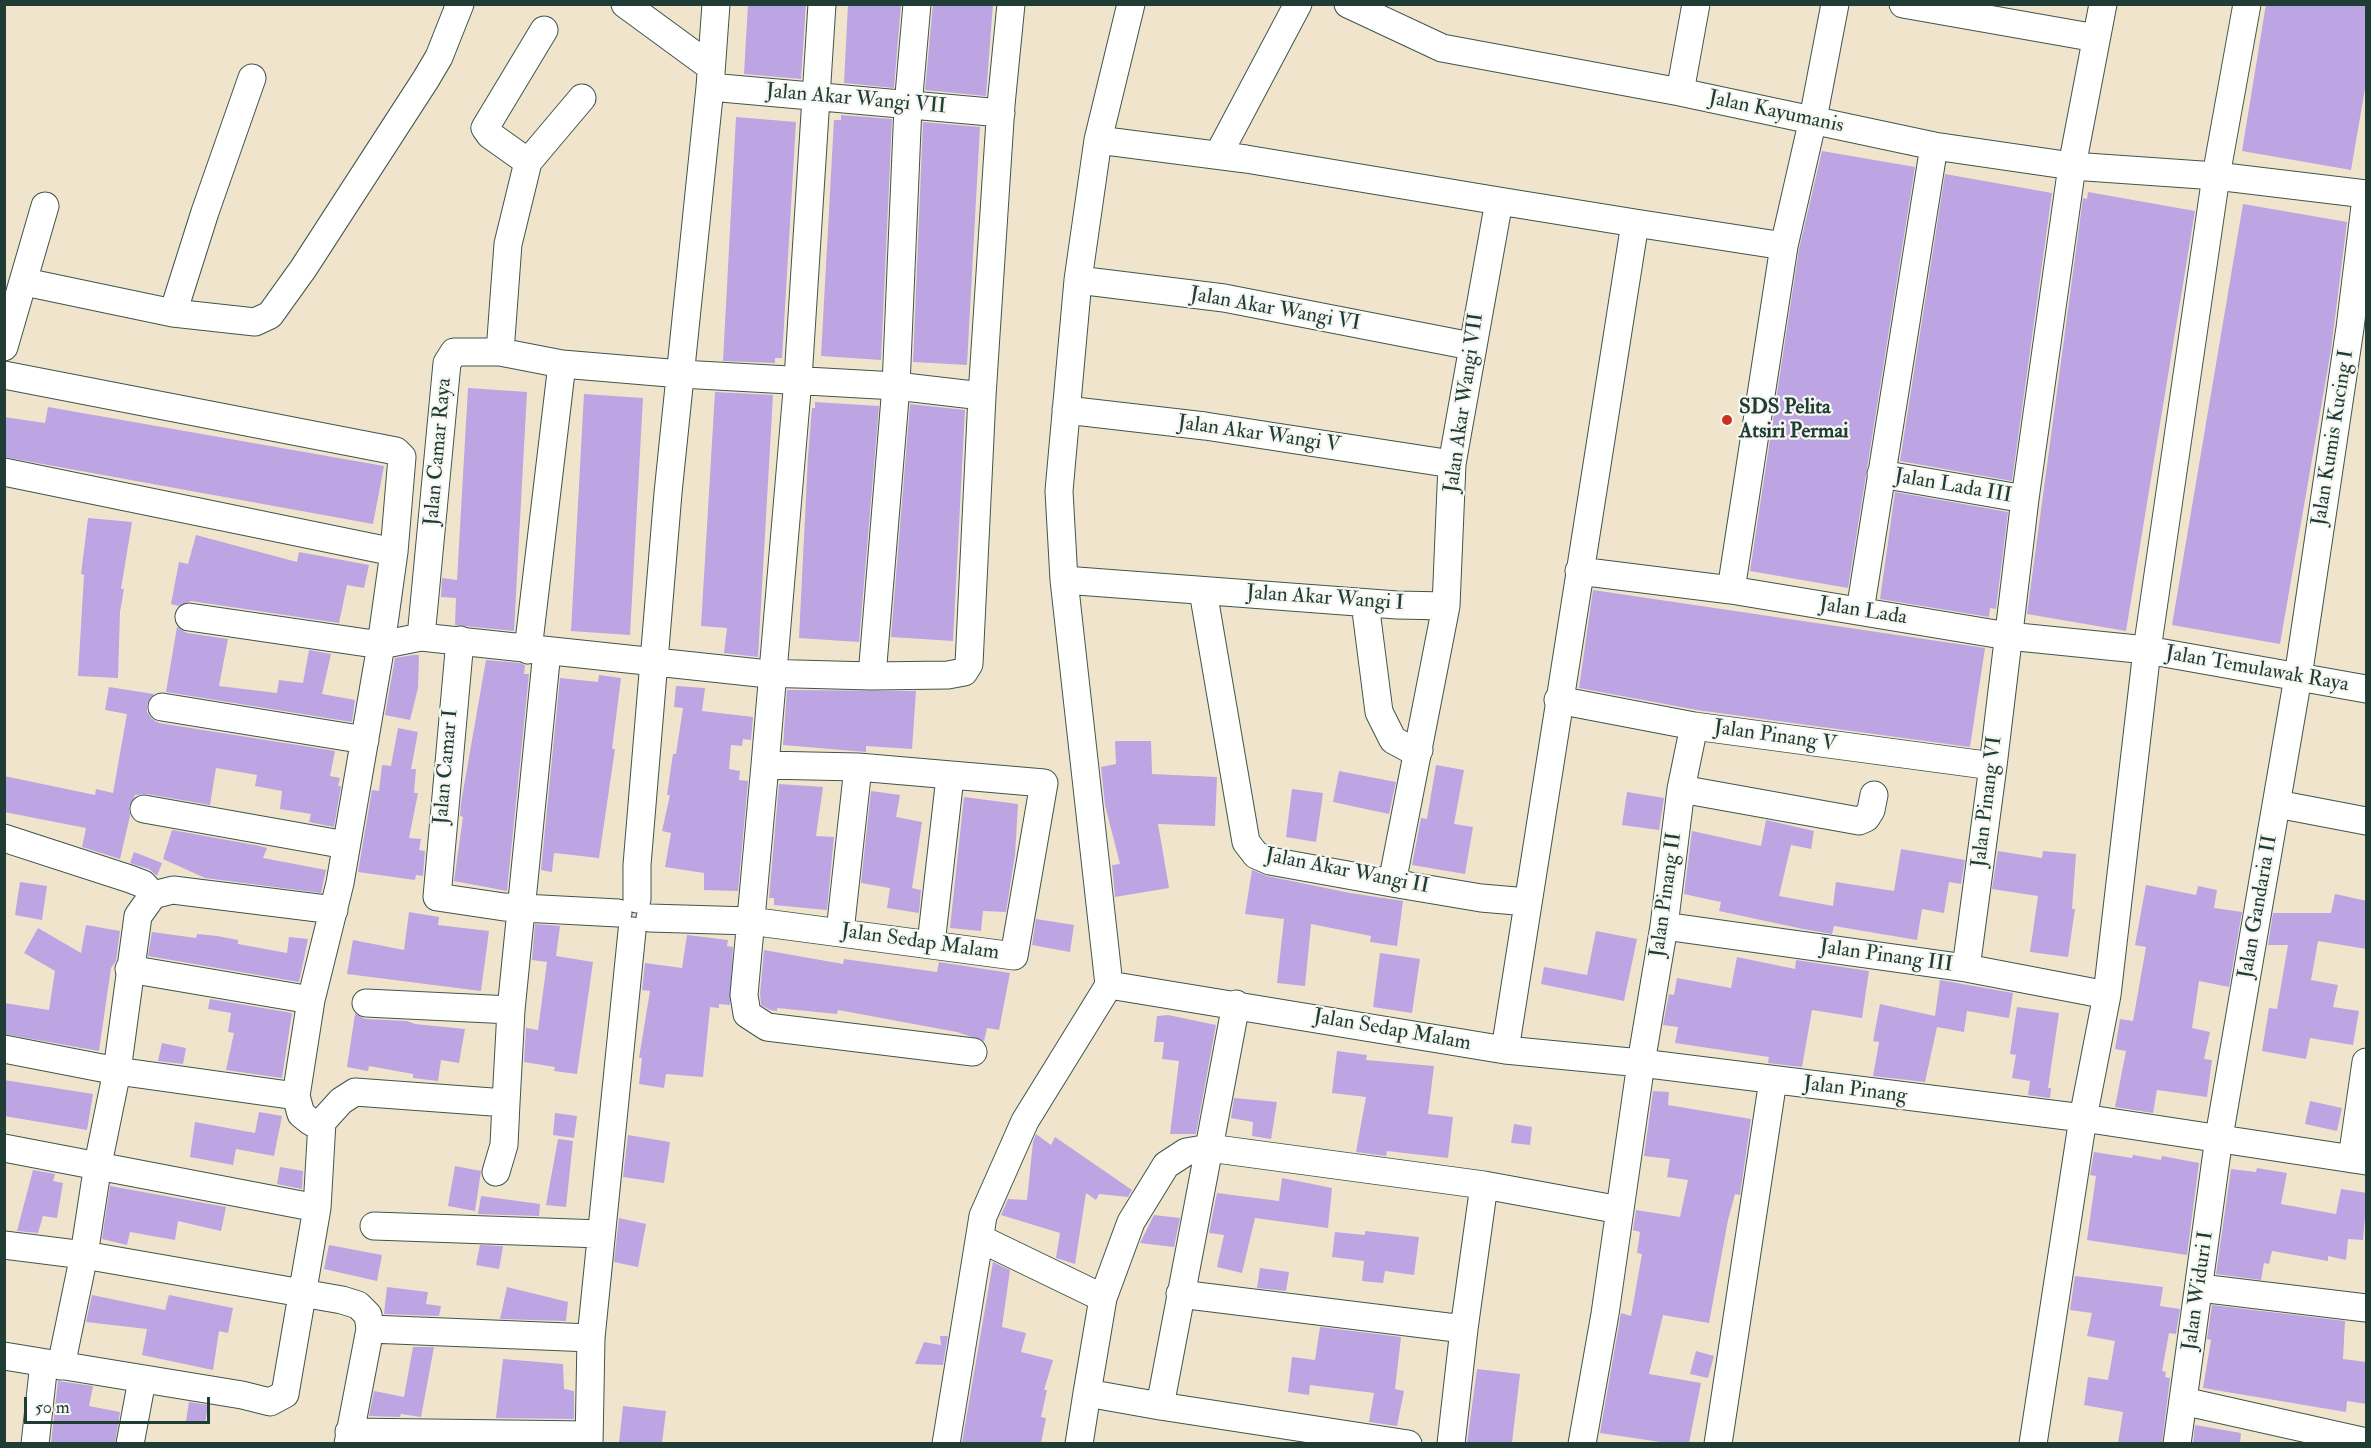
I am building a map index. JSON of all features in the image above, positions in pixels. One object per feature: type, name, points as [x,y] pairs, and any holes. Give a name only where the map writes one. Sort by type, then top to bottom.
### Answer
[{"type":"street","points":[[25,282],[173,313],[255,322],[270,315],[303,269],[410,99],[426,79],[439,57],[460,4]]},
{"type":"street","points":[[625,4],[711,77]]},
{"type":"street","points":[[4,1245],[84,1255],[302,1292],[358,1305],[368,1315],[370,1329],[349,1438],[589,1439],[591,1338],[634,915],[654,660],[711,77],[716,4]]},
{"type":"street","points":[[822,4],[798,380],[744,995],[747,1014],[767,1027],[973,1052]]},
{"type":"street","points":[[872,676],[896,386],[908,106],[917,4]]},
{"type":"street","points":[[189,617],[381,645],[421,638],[460,640],[537,651],[654,660],[772,674],[872,676],[948,675],[964,672],[969,664],[982,396],[1001,113],[1011,4]]},
{"type":"street","points":[[946,1443],[983,1216],[1025,1121],[1108,985],[1064,580],[1059,491],[1078,280],[1098,140],[1131,4]]},
{"type":"street","points":[[1218,155],[1298,4]]},
{"type":"street","name":"Jalan Kayumanis","points":[[1348,4],[1442,48],[1680,92],[1813,119],[1874,135],[2072,166],[2216,176],[2367,196]]},
{"type":"street","points":[[1680,92],[1696,4]]},
{"type":"street","points":[[1731,590],[1784,246],[1813,119],[1835,4]]},
{"type":"street","points":[[1903,4],[1993,12],[2096,38]]},
{"type":"street","name":"Jalan Pinang VI","points":[[1966,968],[2025,499],[2072,166],[2103,4]]},
{"type":"street","points":[[2033,1443],[2076,1117],[2107,995],[2147,650],[2216,176],[2247,4]]},
{"type":"street","points":[[528,162],[506,147],[485,128],[544,30]]},
{"type":"street","name":"Jalan Akar Wangi VII","points":[[711,77],[815,97],[1001,113]]},
{"type":"street","points":[[173,313],[205,212],[252,78]]},
{"type":"street","points":[[500,351],[508,244],[528,162],[582,98]]},
{"type":"street","points":[[1098,140],[1218,155],[1784,246]]},
{"type":"street","points":[[1860,611],[1934,146]]},
{"type":"street","name":"Jalan Kumis Kucing I","points":[[2298,677],[2358,329],[2367,196]]},
{"type":"street","name":"Jalan Akar Wangi VII","points":[[1392,883],[1446,606],[1452,464],[1471,346],[1499,201]]},
{"type":"street","points":[[4,347],[25,282],[45,206]]},
{"type":"street","points":[[1505,1050],[1558,700],[1635,223]]},
{"type":"street","name":"Jalan Akar Wangi VI","points":[[1078,280],[1224,298],[1471,346]]},
{"type":"street","name":"Jalan Camar Raya","points":[[421,638],[447,363],[454,352],[500,351],[562,364],[681,374],[896,386],[982,396]]},
{"type":"street","points":[[496,1172],[504,1145],[511,1010],[537,651],[562,364]]},
{"type":"street","points":[[4,375],[396,451],[402,457],[403,467],[394,552],[381,645],[334,910],[311,1000],[296,1096],[301,1114],[311,1122],[322,1122]]},
{"type":"street","name":"Jalan Akar Wangi V","points":[[1066,410],[1205,426],[1452,464]]},
{"type":"street","points":[[4,472],[394,552]]},
{"type":"street","name":"Jalan Lada III","points":[[1881,474],[2025,499]]},
{"type":"street","name":"Jalan Lada","points":[[1579,571],[1731,590],[2008,636],[2147,650]]},
{"type":"street","name":"Jalan Akar Wangi I","points":[[1064,580],[1365,603],[1446,606]]},
{"type":"street","name":"Jalan Akar Wangi II","points":[[1203,591],[1246,842],[1256,855],[1270,861],[1392,883],[1481,898],[1528,902]]},
{"type":"street","points":[[1365,603],[1379,712],[1393,740],[1408,748],[1419,750]]},
{"type":"street","name":"Jalan Camar I","points":[[435,893],[460,640]]},
{"type":"street","name":"Jalan Temulawak Raya","points":[[2147,650],[2367,689]]},
{"type":"street","name":"Jalan Gandaria II","points":[[2220,1137],[2298,677]]},
{"type":"street","name":"Jalan Pinang V","points":[[1558,700],[1694,726],[1993,766]]},
{"type":"street","points":[[162,707],[365,740]]},
{"type":"street","name":"Jalan Pinang II","points":[[1582,1443],[1664,926],[1681,789],[1694,726]]},
{"type":"street","points":[[765,765],[858,767],[950,777],[931,944]]},
{"type":"street","points":[[840,932],[858,767]]},
{"type":"street","name":"Jalan Sedap Malam","points":[[435,893],[443,900],[520,908],[750,921],[1014,956],[1044,783],[950,777]]},
{"type":"street","points":[[1681,789],[1859,820],[1866,818],[1874,795]]},
{"type":"street","points":[[2277,804],[2367,821]]},
{"type":"street","points":[[144,808],[346,845]]},
{"type":"street","points":[[4,838],[130,879],[143,884],[153,895]]},
{"type":"street","points":[[34,1443],[52,1365],[84,1255],[98,1164],[117,1071],[129,969],[138,916],[153,895],[173,890],[334,910]]},
{"type":"street","name":"Jalan Pinang III","points":[[1664,926],[1966,968],[2107,995]]},
{"type":"street","points":[[129,969],[311,1000]]},
{"type":"street","name":"Jalan Sedap Malam","points":[[1108,985],[1236,1004],[1505,1050],[1641,1063]]},
{"type":"street","points":[[366,1003],[511,1010]]},
{"type":"street","points":[[1160,1406],[1236,1004]]},
{"type":"street","points":[[4,1049],[117,1071],[296,1096]]},
{"type":"street","points":[[2359,1160],[2367,1062]]},
{"type":"street","name":"Jalan Pinang","points":[[1641,1063],[2076,1117],[2220,1137],[2359,1160]]},
{"type":"street","points":[[1718,1443],[1773,1080]]},
{"type":"street","points":[[4,1356],[270,1402],[285,1394],[317,1208],[322,1122],[341,1101],[355,1092],[506,1103]]},
{"type":"street","name":"Jalan Widuri I","points":[[2177,1443],[2220,1137]]},
{"type":"street","points":[[4,1148],[98,1164],[317,1208]]},
{"type":"street","points":[[1079,1443],[1103,1298],[1131,1222],[1166,1165],[1186,1152],[1209,1148],[1484,1185],[1620,1210]]},
{"type":"street","points":[[1451,1443],[1484,1185]]},
{"type":"street","points":[[374,1226],[601,1234]]},
{"type":"street","points":[[981,1239],[1103,1298]]},
{"type":"street","points":[[2200,1288],[2367,1308]]},
{"type":"street","points":[[1180,1293],[1464,1329]]},
{"type":"street","points":[[370,1329],[591,1338]]},
{"type":"street","points":[[130,1443],[142,1380]]},
{"type":"street","points":[[1087,1393],[1408,1443]]},
{"type":"street","points":[[2183,1401],[2367,1442]]},
{"type":"building","points":[[748,4],[806,4],[801,79],[744,74]]},
{"type":"building","points":[[848,4],[901,4],[894,88],[844,83]]},
{"type":"building","points":[[933,4],[993,4],[986,96],[925,90]]},
{"type":"building","points":[[2266,4],[2367,4],[2367,77],[2351,170],[2242,151]]},
{"type":"building","points":[[841,115],[892,119],[881,360],[821,356],[834,120],[841,120]]},
{"type":"building","points":[[736,117],[796,122],[782,358],[775,358],[775,363],[723,361]]},
{"type":"building","points":[[923,122],[980,127],[967,365],[913,362]]},
{"type":"building","points":[[1822,151],[1915,167],[1848,588],[1750,571],[1799,249]]},
{"type":"building","points":[[1945,174],[2052,193],[2012,481],[1900,461]]},
{"type":"building","points":[[2088,192],[2195,211],[2126,631],[2027,614],[2083,198],[2087,199]]},
{"type":"building","points":[[2243,204],[2347,222],[2331,350],[2280,644],[2172,625]]},
{"type":"building","points":[[468,388],[527,392],[514,631],[455,625],[456,598],[441,597],[442,578],[457,580]]},
{"type":"building","points":[[715,392],[773,395],[758,657],[724,653],[727,628],[701,626]]},
{"type":"building","points":[[584,394],[643,398],[630,635],[571,631]]},
{"type":"building","points":[[815,402],[879,406],[859,642],[799,638],[808,456],[812,408],[815,408]]},
{"type":"building","points":[[910,404],[965,410],[953,641],[891,637]]},
{"type":"building","points":[[48,407],[384,466],[373,524],[4,457],[4,417],[45,423]]},
{"type":"building","points":[[1895,492],[2008,512],[1996,609],[1990,608],[1989,617],[1880,599]]},
{"type":"building","points":[[88,518],[132,522],[121,589],[124,589],[120,612],[118,678],[78,676],[84,575],[81,574]]},
{"type":"building","points":[[196,535],[297,562],[299,552],[369,565],[364,588],[347,585],[339,623],[191,601],[179,606],[171,604],[179,562],[188,564]]},
{"type":"building","points":[[1593,590],[1985,648],[1970,747],[1697,710],[1579,688]]},
{"type":"building","points":[[177,627],[187,633],[228,639],[219,686],[277,693],[279,680],[303,683],[309,650],[331,654],[322,694],[355,700],[352,722],[166,692]]},
{"type":"building","points":[[419,655],[418,688],[410,720],[385,715],[395,658]]},
{"type":"building","points":[[486,660],[520,663],[525,665],[524,674],[529,674],[507,891],[454,881],[463,817],[460,816],[461,803]]},
{"type":"building","points":[[599,675],[621,678],[612,749],[615,749],[599,858],[554,853],[552,872],[541,870],[560,678],[598,682]]},
{"type":"building","points":[[676,686],[705,688],[702,711],[753,717],[751,740],[743,739],[742,746],[731,745],[729,769],[740,771],[739,780],[748,781],[738,891],[704,890],[704,873],[665,867],[671,833],[662,831],[670,795],[667,795],[673,754],[676,754],[683,708],[674,707]]},
{"type":"building","points":[[109,687],[154,694],[147,704],[147,712],[159,723],[335,751],[330,776],[340,778],[338,786],[341,786],[334,827],[309,822],[311,814],[280,809],[282,791],[255,786],[257,775],[216,768],[210,805],[147,794],[135,795],[129,806],[130,816],[120,859],[82,847],[86,828],[4,812],[4,776],[95,795],[96,789],[113,793],[127,714],[105,710]]},
{"type":"building","points":[[787,690],[916,691],[912,749],[866,746],[866,752],[783,745]]},
{"type":"building","points":[[398,728],[418,732],[411,769],[416,769],[414,793],[418,793],[409,838],[421,839],[419,850],[425,851],[423,876],[416,875],[415,880],[358,872],[372,790],[379,791],[382,765],[391,766]]},
{"type":"building","points":[[1115,741],[1151,741],[1152,774],[1217,777],[1215,826],[1158,824],[1169,888],[1115,897],[1112,865],[1120,864],[1105,805],[1101,767],[1116,764]]},
{"type":"building","points":[[1436,765],[1464,770],[1454,824],[1473,827],[1465,874],[1412,865],[1421,818],[1427,819]]},
{"type":"building","points":[[1339,771],[1396,782],[1389,814],[1333,802]]},
{"type":"building","points":[[779,784],[823,787],[816,836],[834,837],[827,910],[774,905],[774,898],[769,898]]},
{"type":"building","points":[[1292,789],[1323,793],[1316,842],[1286,837]]},
{"type":"building","points":[[871,791],[900,795],[896,817],[922,822],[912,888],[921,890],[919,913],[887,908],[890,888],[861,883]]},
{"type":"building","points":[[1627,792],[1664,798],[1659,830],[1622,825]]},
{"type":"building","points":[[964,797],[1018,804],[1015,855],[1006,912],[983,911],[981,931],[950,928]]},
{"type":"building","points":[[1766,820],[1814,831],[1811,849],[1791,845],[1779,896],[1833,906],[1836,882],[1894,891],[1901,849],[1965,860],[1961,884],[1949,882],[1944,913],[1922,909],[1917,940],[1834,926],[1832,934],[1803,929],[1719,911],[1721,902],[1684,894],[1692,831],[1761,846]]},
{"type":"building","points":[[172,830],[260,846],[267,848],[263,858],[326,870],[321,893],[205,878],[163,859]]},
{"type":"building","points":[[1998,851],[2042,858],[2043,851],[2076,854],[2072,909],[2075,909],[2068,957],[2030,952],[2038,896],[1992,889]]},
{"type":"building","points":[[134,852],[162,863],[157,876],[149,869],[130,863]]},
{"type":"building","points":[[1252,870],[1267,876],[1403,901],[1397,946],[1370,942],[1371,936],[1311,924],[1305,986],[1277,983],[1284,919],[1245,914]]},
{"type":"building","points":[[20,882],[47,886],[42,920],[15,915]]},
{"type":"building","points":[[2146,885],[2196,895],[2198,886],[2217,890],[2214,908],[2242,912],[2229,987],[2199,981],[2192,1028],[2210,1032],[2204,1059],[2212,1060],[2207,1097],[2157,1090],[2153,1113],[2115,1107],[2126,1051],[2115,1049],[2120,1019],[2133,1021],[2146,947],[2135,945]]},
{"type":"building","points":[[2335,894],[2367,901],[2367,949],[2318,941],[2311,980],[2338,985],[2333,1007],[2359,1011],[2353,1045],[2310,1038],[2306,1059],[2262,1051],[2269,1008],[2277,1009],[2288,945],[2268,945],[2273,913],[2331,913]]},
{"type":"building","points":[[409,912],[439,917],[438,925],[489,931],[481,991],[347,974],[353,940],[404,950]]},
{"type":"building","points":[[1036,919],[1074,925],[1070,952],[1032,945]]},
{"type":"building","points":[[535,924],[560,926],[556,956],[593,962],[577,1074],[554,1071],[555,1067],[524,1062],[526,1028],[538,1030],[547,962],[532,960]]},
{"type":"building","points":[[86,925],[120,931],[116,961],[111,968],[99,1051],[4,1034],[4,1003],[49,1010],[55,971],[24,953],[38,928],[81,953]]},
{"type":"building","points":[[1596,931],[1637,939],[1624,1001],[1541,984],[1544,967],[1587,975]]},
{"type":"building","points":[[152,932],[196,938],[197,934],[217,936],[238,940],[238,944],[287,953],[289,937],[308,939],[299,982],[148,956]]},
{"type":"building","points":[[687,935],[728,940],[727,946],[733,947],[730,1005],[719,1004],[719,1008],[710,1007],[703,1077],[666,1074],[664,1088],[639,1084],[642,1058],[639,1058],[650,991],[642,990],[645,963],[682,968]]},
{"type":"building","points":[[764,950],[843,964],[844,959],[937,972],[939,962],[1010,973],[999,1030],[987,1028],[984,1041],[957,1032],[838,1010],[837,1014],[777,1008],[777,1011],[770,1010],[761,1005]]},
{"type":"building","points":[[1380,953],[1420,959],[1412,1013],[1373,1007]]},
{"type":"building","points":[[1737,957],[1795,969],[1796,960],[1869,971],[1862,1018],[1812,1010],[1802,1067],[1768,1063],[1769,1057],[1675,1043],[1678,1027],[1663,1025],[1669,994],[1674,995],[1677,978],[1731,988]]},
{"type":"building","points":[[1940,980],[2013,993],[2009,1018],[1967,1011],[1964,1032],[1937,1027],[1925,1082],[1873,1076],[1879,1042],[1873,1041],[1880,1004],[1935,1016]]},
{"type":"building","points":[[210,999],[292,1013],[282,1078],[226,1070],[234,1033],[228,1032],[231,1013],[208,1009]]},
{"type":"building","points":[[2017,1007],[2059,1013],[2048,1088],[2051,1088],[2050,1098],[2028,1095],[2030,1081],[2012,1078],[2016,1055],[2010,1054]]},
{"type":"building","points":[[355,1014],[365,1019],[407,1021],[415,1024],[465,1029],[459,1063],[441,1060],[438,1081],[413,1078],[413,1074],[369,1066],[368,1071],[347,1067]]},
{"type":"building","points":[[1168,1015],[1216,1025],[1196,1134],[1170,1134],[1179,1061],[1162,1059],[1164,1042],[1154,1042],[1157,1016]]},
{"type":"building","points":[[162,1043],[186,1048],[183,1064],[158,1061]]},
{"type":"building","points":[[1337,1051],[1367,1055],[1366,1060],[1434,1066],[1428,1114],[1453,1117],[1448,1158],[1387,1151],[1386,1156],[1356,1152],[1366,1097],[1332,1093]]},
{"type":"building","points":[[4,1080],[93,1094],[87,1130],[4,1116]]},
{"type":"building","points":[[1653,1091],[1669,1092],[1668,1105],[1751,1119],[1740,1195],[1735,1194],[1728,1220],[1709,1323],[1663,1315],[1649,1374],[1701,1383],[1689,1443],[1667,1443],[1600,1433],[1621,1313],[1631,1316],[1642,1254],[1637,1253],[1640,1232],[1633,1230],[1636,1210],[1680,1217],[1688,1180],[1667,1177],[1670,1159],[1644,1156]]},
{"type":"building","points":[[1234,1098],[1277,1102],[1271,1139],[1252,1136],[1253,1122],[1231,1118]]},
{"type":"building","points":[[2310,1101],[2342,1108],[2337,1131],[2305,1124]]},
{"type":"building","points":[[259,1112],[282,1116],[274,1156],[236,1149],[233,1165],[190,1157],[195,1122],[255,1133]]},
{"type":"building","points":[[555,1113],[577,1116],[574,1138],[553,1135]]},
{"type":"building","points":[[1514,1124],[1532,1127],[1530,1145],[1511,1143]]},
{"type":"building","points":[[1036,1134],[1051,1145],[1055,1137],[1132,1190],[1128,1197],[1099,1194],[1096,1200],[1086,1193],[1075,1264],[1056,1258],[1060,1233],[1001,1215],[1008,1199],[1027,1200],[1033,1142]]},
{"type":"building","points":[[628,1135],[670,1142],[664,1183],[623,1177]]},
{"type":"building","points":[[558,1139],[573,1141],[566,1207],[546,1205]]},
{"type":"building","points":[[2094,1152],[2161,1160],[2162,1156],[2199,1163],[2187,1255],[2087,1240],[2096,1176],[2090,1175]]},
{"type":"building","points":[[455,1166],[481,1171],[475,1211],[448,1206]]},
{"type":"building","points":[[280,1167],[303,1171],[302,1189],[277,1184]]},
{"type":"building","points":[[2257,1168],[2287,1173],[2281,1204],[2336,1214],[2341,1189],[2367,1193],[2363,1240],[2348,1239],[2346,1260],[2328,1256],[2328,1261],[2272,1251],[2269,1264],[2264,1263],[2261,1280],[2216,1274],[2231,1169],[2256,1172]]},
{"type":"building","points":[[33,1170],[55,1174],[53,1181],[63,1183],[57,1218],[43,1216],[38,1233],[17,1231]]},
{"type":"building","points":[[1282,1178],[1332,1188],[1328,1228],[1255,1218],[1242,1273],[1217,1267],[1224,1235],[1209,1233],[1217,1193],[1279,1201]]},
{"type":"building","points":[[110,1186],[226,1207],[221,1231],[178,1221],[175,1240],[130,1232],[127,1245],[102,1239]]},
{"type":"building","points":[[481,1196],[540,1204],[539,1216],[478,1214]]},
{"type":"building","points":[[1154,1215],[1180,1218],[1174,1247],[1140,1243]]},
{"type":"building","points":[[619,1218],[646,1224],[638,1267],[614,1262]]},
{"type":"building","points":[[1365,1231],[1419,1237],[1414,1275],[1385,1271],[1383,1283],[1362,1281],[1364,1261],[1332,1257],[1335,1232],[1365,1235]]},
{"type":"building","points":[[329,1245],[382,1255],[377,1281],[324,1269]]},
{"type":"building","points":[[480,1245],[503,1246],[499,1269],[476,1265]]},
{"type":"building","points":[[993,1262],[1010,1270],[1002,1327],[1026,1333],[1021,1352],[1053,1360],[1044,1390],[1047,1390],[1041,1417],[1046,1418],[1041,1443],[962,1443]]},
{"type":"building","points":[[1260,1268],[1289,1272],[1286,1291],[1257,1288]]},
{"type":"building","points":[[2075,1276],[2163,1287],[2160,1306],[2180,1309],[2176,1334],[2169,1333],[2162,1371],[2166,1372],[2165,1377],[2170,1378],[2162,1443],[2118,1443],[2123,1412],[2084,1405],[2088,1377],[2108,1380],[2115,1341],[2087,1336],[2092,1313],[2070,1310]]},
{"type":"building","points":[[387,1287],[428,1292],[426,1304],[441,1306],[439,1316],[384,1314]]},
{"type":"building","points":[[507,1287],[568,1302],[566,1321],[500,1319]]},
{"type":"building","points":[[92,1295],[165,1310],[169,1295],[233,1308],[228,1333],[219,1331],[213,1370],[142,1355],[147,1329],[86,1322]]},
{"type":"building","points":[[2212,1305],[2345,1321],[2343,1359],[2367,1362],[2367,1404],[2347,1401],[2346,1412],[2203,1388],[2211,1340],[2207,1339]]},
{"type":"building","points":[[1320,1327],[1401,1337],[1395,1389],[1404,1391],[1397,1426],[1369,1422],[1374,1393],[1310,1385],[1309,1395],[1288,1392],[1292,1357],[1315,1360]]},
{"type":"building","points":[[940,1336],[948,1336],[943,1365],[915,1364],[924,1342],[941,1345]]},
{"type":"building","points":[[413,1347],[434,1347],[421,1417],[401,1414],[400,1417],[369,1416],[374,1391],[404,1397]]},
{"type":"building","points":[[1696,1351],[1714,1356],[1708,1378],[1690,1374]]},
{"type":"building","points":[[503,1359],[563,1364],[564,1389],[574,1391],[574,1419],[496,1418]]},
{"type":"building","points":[[1477,1369],[1520,1374],[1512,1443],[1467,1443]]},
{"type":"building","points":[[58,1381],[93,1386],[89,1406],[120,1412],[115,1443],[51,1443]]},
{"type":"building","points":[[189,1402],[208,1405],[205,1424],[186,1421]]},
{"type":"building","points":[[623,1406],[666,1411],[662,1443],[619,1443]]},
{"type":"building","points":[[2195,1425],[2241,1433],[2240,1443],[2193,1443]]},
{"type":"place","name":"SDS Pelita Atsiri Permai","points":[[1727,420]]}]
